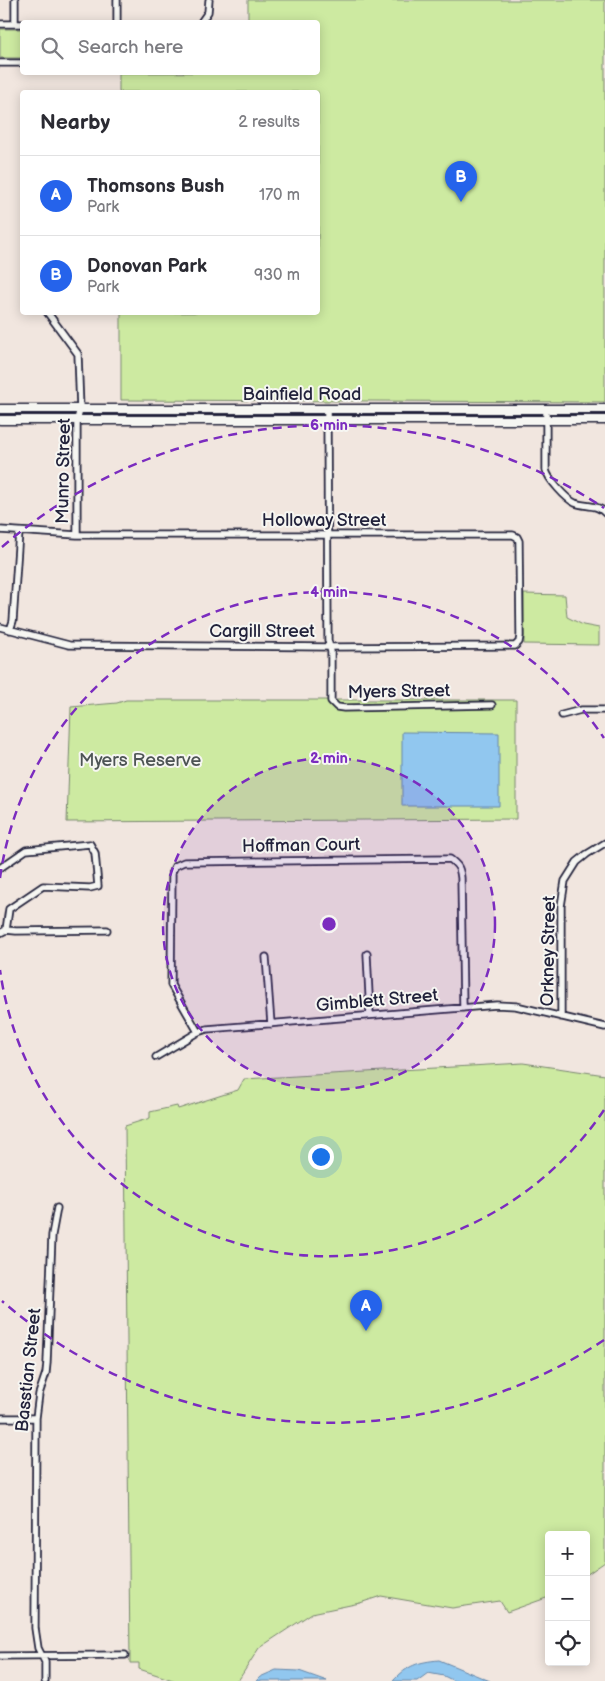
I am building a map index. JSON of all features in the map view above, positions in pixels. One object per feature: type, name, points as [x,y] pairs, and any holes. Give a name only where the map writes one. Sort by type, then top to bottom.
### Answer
[{"type":"main road","name":"Bainfield Road","points":[[0,409],[605,409]]},
{"type":"main road","points":[[200,409],[200,420]]},
{"type":"main road","name":"Bainfield Road","points":[[0,420],[605,420]]},
{"type":"street","points":[[15,0],[15,24]]},
{"type":"street","points":[[117,0],[117,20]]},
{"type":"street","points":[[202,20],[208,12],[209,0]]},
{"type":"street","points":[[0,24],[20,24]]},
{"type":"street","points":[[0,63],[20,62]]},
{"type":"street","name":"Munro Street","points":[[49,315],[78,354],[80,409],[77,420],[77,535]]},
{"type":"street","name":"Myers Street","points":[[327,409],[328,640],[330,646],[330,698],[333,704],[344,708],[492,705]]},
{"type":"street","points":[[546,409],[546,470],[550,479],[571,501],[600,508],[605,513]]},
{"type":"street","name":"Holloway Street","points":[[0,530],[77,535],[513,536],[517,537],[519,541],[520,639],[518,644],[514,646]]},
{"type":"street","points":[[10,630],[13,621],[19,532]]},
{"type":"street","name":"Cargill Street","points":[[0,627],[70,645],[514,646]]},
{"type":"street","points":[[562,715],[581,710],[605,710]]},
{"type":"street","name":"Orkney Street","points":[[561,1017],[561,906],[566,882],[577,862],[605,843]]},
{"type":"street","points":[[0,868],[26,850],[90,844],[95,853],[98,886],[90,888],[43,886],[8,909],[6,930]]},
{"type":"street","name":"Hoffman Court","points":[[198,1032],[171,985],[172,872],[175,866],[184,862],[450,859],[460,869],[461,878],[463,1008]]},
{"type":"street","points":[[0,933],[6,930],[107,930]]},
{"type":"street","points":[[367,954],[370,1015]]},
{"type":"street","points":[[266,956],[271,1024]]},
{"type":"street","name":"Gimblett Street","points":[[156,1057],[198,1032],[215,1028],[463,1008],[512,1005],[605,1027]]},
{"type":"street","name":"Basstian Street","points":[[45,1681],[45,1663],[38,1648],[35,1628],[36,1418],[39,1394],[48,1364],[52,1235],[57,1208]]},
{"type":"street","points":[[0,1418],[36,1418]]},
{"type":"street","points":[[0,1656],[125,1655]]},
{"type":"green space","points":[[248,0],[605,0],[605,402],[121,400],[121,315],[320,315],[320,90],[119,90],[119,75],[320,75],[320,20],[248,20]]},
{"type":"green space","points":[[0,29],[20,29],[20,58],[0,58]]},
{"type":"green space","points":[[524,594],[565,595],[567,617],[583,625],[599,628],[599,645],[524,644]]},
{"type":"green space","name":"Myers Reserve","points":[[126,700],[516,700],[516,819],[67,822],[71,707],[117,703]]},
{"type":"green space","points":[[523,1063],[605,1075],[605,1562],[590,1572],[590,1531],[545,1531],[545,1598],[507,1612],[500,1601],[452,1608],[381,1596],[360,1603],[312,1613],[259,1648],[238,1681],[176,1681],[139,1669],[139,1663],[130,1663],[125,1126],[150,1118],[150,1112],[177,1106],[178,1109],[238,1090],[244,1079]]},
{"type":"water","points":[[402,732],[499,733],[499,806],[402,806]]},
{"type":"water","points":[[439,1660],[490,1681],[454,1681],[444,1676],[428,1673],[417,1681],[393,1681],[414,1665]]},
{"type":"water","points":[[276,1670],[299,1671],[327,1681],[256,1681],[260,1677]]},
{"type":"place","name":"Donovan Park","points":[[461,202]]},
{"type":"place","name":"Thomsons Bush","points":[[366,1331]]}]
